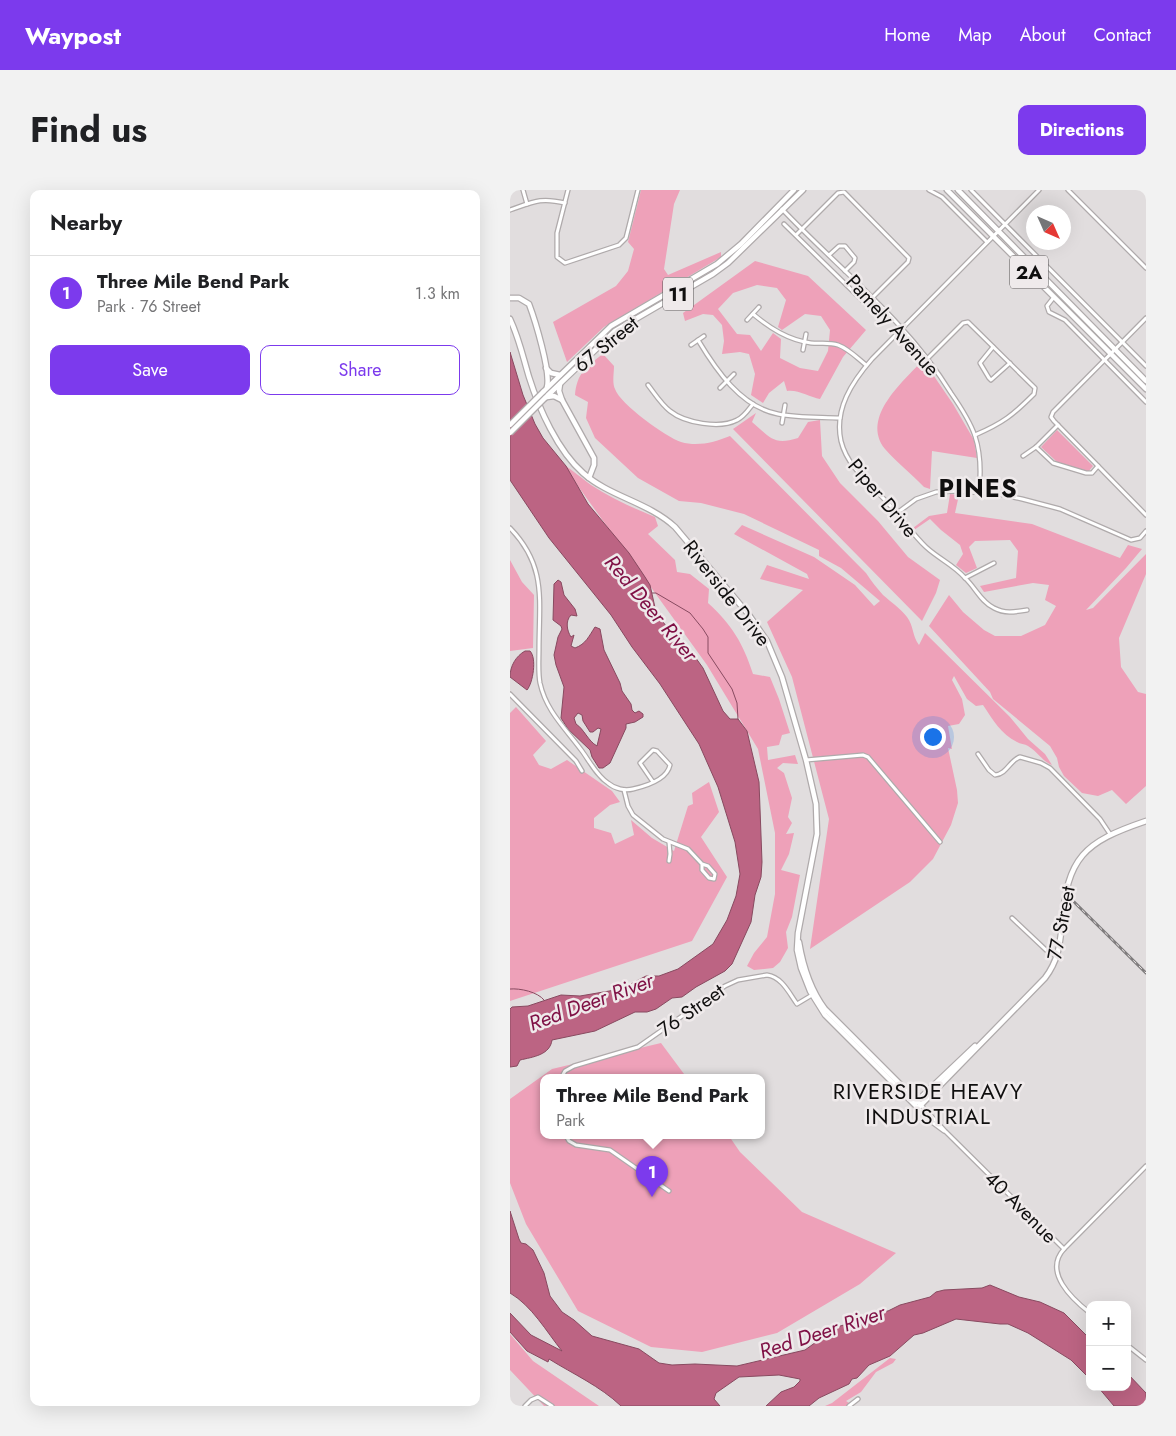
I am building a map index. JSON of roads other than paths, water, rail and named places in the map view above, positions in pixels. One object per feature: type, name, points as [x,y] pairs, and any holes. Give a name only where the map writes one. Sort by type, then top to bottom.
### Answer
[{"type":"main road","name":"67 Street","points":[[510,425],[545,390],[563,375],[569,374],[615,331],[713,274],[728,263],[781,208],[794,190]]},
{"type":"main road","name":"67 Street","points":[[510,433],[560,383],[569,366],[617,322],[717,264],[803,190]]},
{"type":"main road","name":"2A","points":[[948,190],[1146,389]]},
{"type":"main road","name":"2A","points":[[958,190],[1146,381]]},
{"type":"main road","points":[[510,298],[519,298],[529,304],[546,366],[548,383],[545,390]]},
{"type":"main road","name":"Riverside Drive","points":[[510,319],[518,336],[529,377],[542,411],[565,453],[582,473],[598,484],[666,518],[749,615],[767,642],[775,659],[806,760],[816,804],[817,834],[798,933],[805,969],[813,994],[829,1014],[918,1105]]},
{"type":"main road","points":[[546,366],[551,373],[563,375]]},
{"type":"main road","points":[[560,383],[559,391],[562,400],[594,458],[594,465],[589,478]]},
{"type":"main road","points":[[545,398],[554,396],[562,400]]},
{"type":"main road","name":"77 Street","points":[[918,1105],[961,1065],[984,1039],[1045,978],[1057,956],[1060,944],[1064,897],[1071,875],[1086,851],[1110,834],[1146,821]]},
{"type":"street","points":[[523,190],[527,204]]},
{"type":"street","points":[[568,190],[557,233],[556,250],[558,259],[563,263],[624,242],[638,190]]},
{"type":"street","points":[[930,190],[942,197],[987,242]]},
{"type":"street","points":[[971,190],[1146,366]]},
{"type":"street","name":"Piper Drive","points":[[1027,610],[1010,612],[993,608],[983,600],[966,578],[925,546],[849,461],[841,441],[840,418],[846,398],[866,365],[1039,190]]},
{"type":"street","points":[[1068,190],[1146,268]]},
{"type":"street","points":[[796,235],[839,192],[844,192],[909,258],[908,262],[872,298]]},
{"type":"street","points":[[510,210],[544,199],[565,203]]},
{"type":"street","name":"Pamely Avenue","points":[[781,208],[902,328],[928,359],[957,403],[975,435],[980,464],[979,492]]},
{"type":"street","points":[[784,224],[874,312],[877,314],[882,308]]},
{"type":"street","points":[[829,256],[839,246],[844,246],[854,256],[855,260],[845,271]]},
{"type":"street","points":[[1054,297],[1047,306],[1049,312],[1064,319],[1146,402]]},
{"type":"street","points":[[747,320],[759,307]]},
{"type":"street","points":[[753,314],[776,331],[805,342],[839,346],[866,365]]},
{"type":"street","points":[[1146,318],[1053,412],[1052,418],[1146,515]]},
{"type":"street","points":[[928,359],[966,322],[1035,388],[1035,393],[1006,420],[975,435]]},
{"type":"street","points":[[803,350],[806,334]]},
{"type":"street","points":[[691,345],[704,336]]},
{"type":"street","points":[[698,340],[712,363],[727,381],[753,404],[769,412],[783,415],[840,418]]},
{"type":"street","points":[[994,347],[980,363],[989,378],[994,379],[1010,363]]},
{"type":"street","points":[[720,388],[734,374]]},
{"type":"street","points":[[648,385],[670,412],[683,419],[696,422],[734,422],[741,418],[753,404]]},
{"type":"street","points":[[782,423],[785,405]]},
{"type":"street","points":[[1023,456],[1036,447],[1058,425]]},
{"type":"street","points":[[1036,447],[1054,463],[1086,474],[1092,473],[1098,466]]},
{"type":"street","points":[[897,513],[916,499],[932,492],[979,492],[1022,498],[1060,509],[1131,540],[1140,538],[1146,531]]},
{"type":"street","points":[[510,528],[527,547],[537,574],[540,591],[538,669],[544,695],[560,725],[600,776],[609,784],[624,790],[635,789],[653,782],[667,772],[670,767],[669,763],[655,750],[651,751],[640,763],[653,782]]},
{"type":"street","points":[[966,578],[994,563]]},
{"type":"street","points":[[510,694],[576,761],[582,771]]},
{"type":"street","points":[[978,754],[988,770],[995,775],[1001,774],[1020,757],[1046,766],[1095,814],[1110,834]]},
{"type":"street","points":[[806,760],[865,755],[940,842]]},
{"type":"street","points":[[624,790],[626,803],[631,812],[659,836],[669,842],[685,847],[702,864],[708,866],[715,874],[714,879],[710,879],[702,871],[702,864]]},
{"type":"street","points":[[669,842],[669,861]]},
{"type":"street","points":[[1012,918],[1046,950],[1057,956]]},
{"type":"street","name":"76 Street","points":[[563,1074],[574,1066],[642,1044],[720,989],[738,980],[767,975],[772,976],[780,980],[797,1004],[813,994]]},
{"type":"street","name":"40 Avenue","points":[[918,1105],[932,1123],[945,1131],[1064,1249],[1058,1257],[1056,1264],[1059,1278],[1074,1298],[1086,1309]]},
{"type":"street","points":[[568,1139],[569,1142],[576,1145],[610,1150],[669,1192]]},
{"type":"street","points":[[1064,1249],[1146,1166]]},
{"type":"street","points":[[1128,1346],[1146,1360]]},
{"type":"street","points":[[525,1406],[538,1396],[552,1406]]},
{"type":"street","points":[[849,1406],[858,1399]]},
{"type":"water","name":"Red Deer River","points":[[510,352],[523,395],[543,438],[566,466],[588,504],[629,553],[645,577],[650,585],[656,612],[666,626],[690,650],[703,668],[723,711],[730,719],[738,719],[747,731],[759,782],[762,862],[761,877],[755,895],[751,922],[732,964],[725,971],[682,997],[672,998],[656,1009],[647,1012],[635,1012],[595,1031],[552,1040],[551,1045],[544,1052],[520,1060],[517,1066],[510,1067],[510,1009],[512,1007],[528,1006],[561,995],[580,996],[621,989],[646,976],[659,976],[678,969],[713,944],[727,920],[736,896],[740,874],[735,842],[718,787],[699,744],[660,684],[611,615],[549,538],[510,480]]},
{"type":"water","points":[[558,580],[561,582],[564,595],[575,609],[577,616],[571,615],[567,623],[571,637],[574,635],[571,646],[575,648],[582,644],[595,627],[600,629],[604,650],[622,691],[631,704],[632,710],[635,713],[639,711],[643,714],[643,717],[635,722],[626,724],[626,728],[610,763],[603,768],[599,768],[590,750],[568,729],[561,718],[564,687],[554,655],[562,629],[553,620],[554,584]],"holes":[[[578,713],[582,715],[583,721],[590,732],[598,728],[601,729],[597,746],[576,724],[574,718]]]},
{"type":"water","points":[[525,651],[530,651],[532,654],[534,665],[531,682],[527,690],[510,677],[514,662]]},
{"type":"water","points":[[510,1211],[521,1243],[526,1244],[533,1250],[544,1273],[550,1296],[562,1312],[592,1336],[639,1349],[659,1363],[737,1366],[805,1350],[837,1327],[857,1321],[873,1312],[888,1311],[900,1305],[930,1297],[936,1292],[944,1290],[982,1288],[990,1285],[1019,1297],[1040,1302],[1064,1313],[1086,1335],[1086,1375],[1071,1360],[1028,1333],[1008,1324],[956,1319],[914,1335],[890,1356],[869,1365],[857,1378],[852,1379],[849,1384],[819,1398],[809,1406],[766,1406],[781,1392],[794,1387],[800,1381],[800,1379],[779,1375],[739,1377],[716,1393],[714,1399],[720,1406],[621,1406],[604,1392],[549,1359],[548,1362],[527,1351],[510,1332],[510,1313],[531,1335],[562,1351],[532,1312],[510,1293]]},
{"type":"water","points":[[1131,1377],[1146,1393],[1146,1406],[1114,1406],[1101,1391],[1131,1391]]},
{"type":"waterway","name":"Red Deer River","points":[[652,593],[656,593],[690,613],[703,629],[708,637],[708,653],[732,689],[737,703],[738,719]]},
{"type":"waterway","name":"Red Deer River","points":[[510,989],[528,991],[544,1000]]},
{"type":"railway","points":[[1065,893],[1146,973]]},
{"type":"place","name":"Three Mile Bend Park","points":[[652,1197]]},
{"type":"district","name":"PINES","points":[[978,488]]},
{"type":"district","name":"RIVERSIDE HEAVY INDUSTRIAL","points":[[928,1104]]}]
